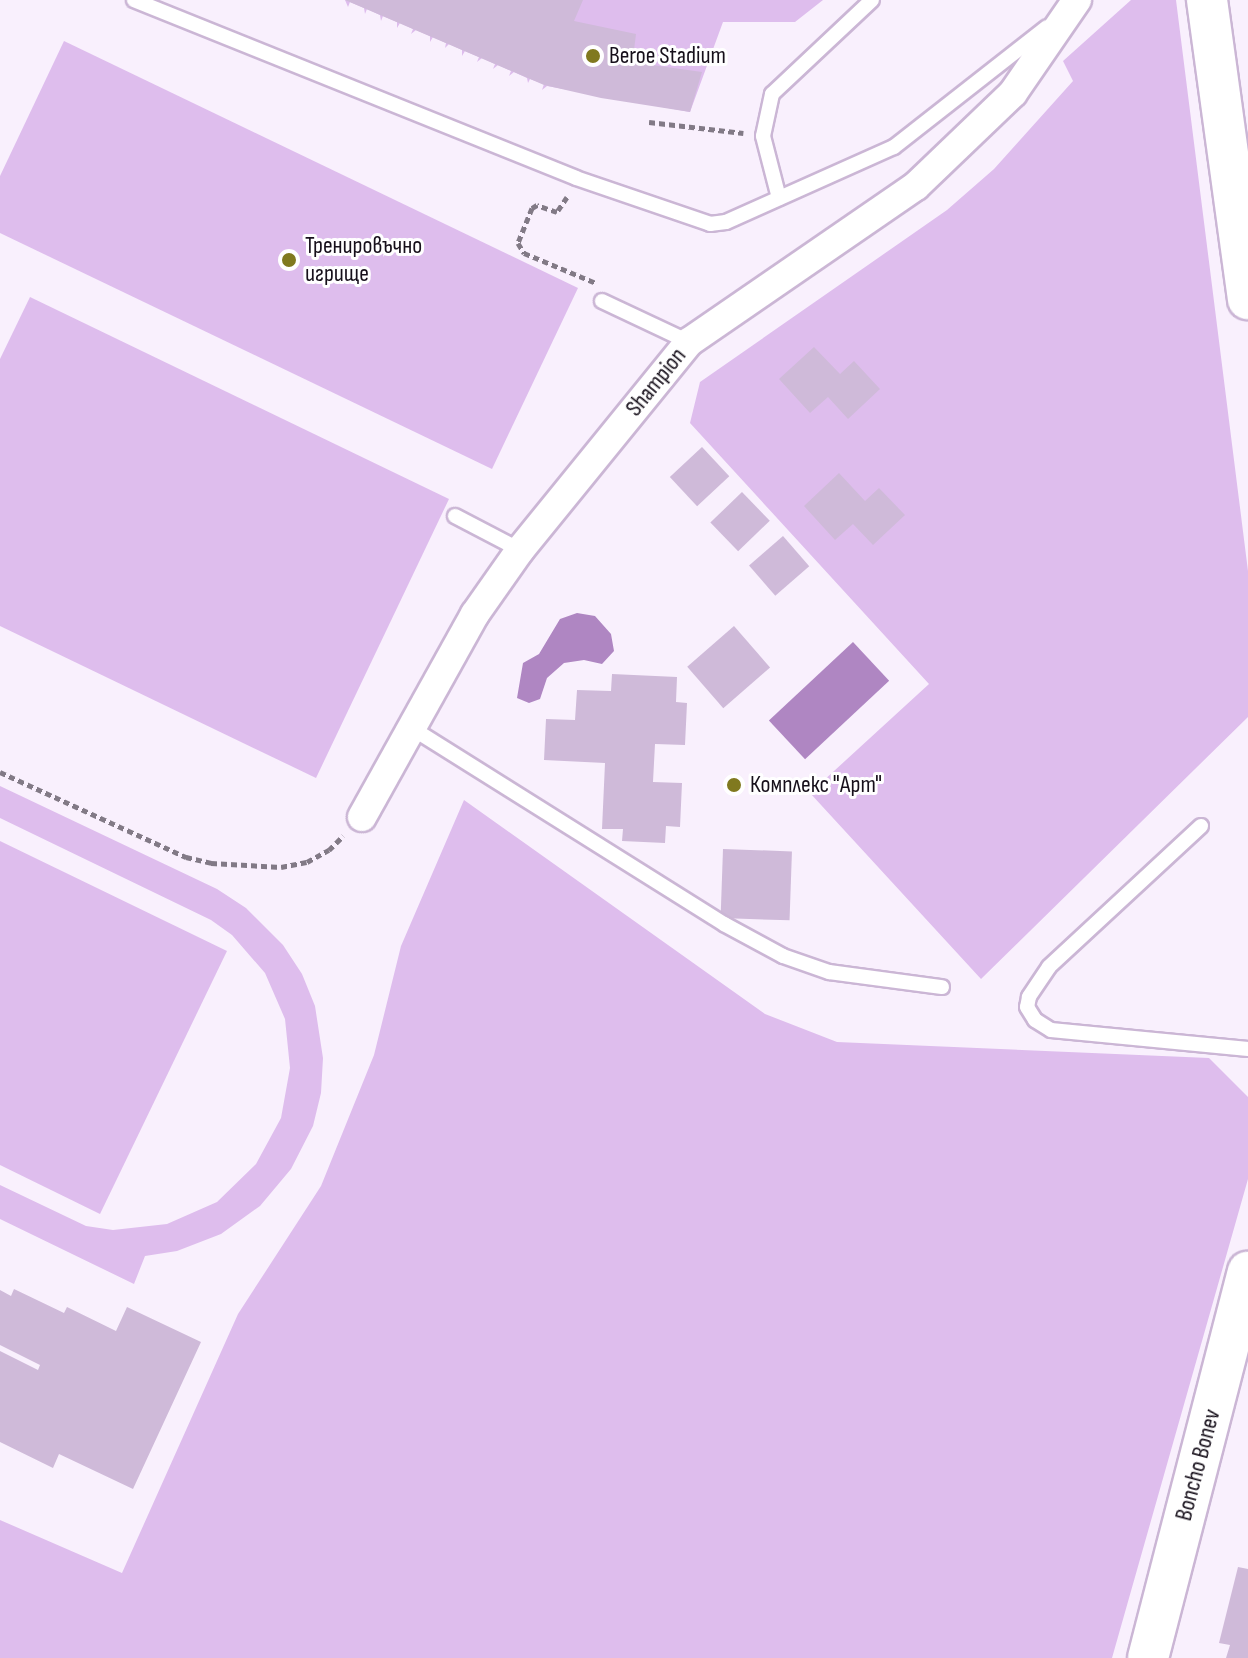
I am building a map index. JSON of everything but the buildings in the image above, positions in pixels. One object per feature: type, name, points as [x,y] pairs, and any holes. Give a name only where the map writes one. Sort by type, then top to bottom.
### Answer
[{"type":"street","points":[[1207,0],[1248,299]]},
{"type":"street","name":"Shampion","points":[[362,817],[475,614],[520,550],[689,342],[916,186],[1013,93],[1070,7]]},
{"type":"street","name":"Boncho Bonev","points":[[1148,1658],[1248,1272]]},
{"type":"lane","points":[[134,0],[576,178],[710,224],[726,222],[894,147],[1070,7]]},
{"type":"lane","points":[[779,198],[763,136],[772,94],[872,0]]},
{"type":"lane","points":[[602,301],[689,342]]},
{"type":"lane","points":[[455,516],[520,550]]},
{"type":"lane","points":[[410,727],[724,924],[783,956],[829,972],[942,987]]},
{"type":"lane","points":[[1201,826],[1049,967],[1029,997],[1027,1007],[1035,1020],[1051,1030],[1248,1049]]},
{"type":"path","points":[[649,122],[763,136]]},
{"type":"path","points":[[576,178],[561,210],[557,212],[537,205],[532,208],[518,243],[524,253],[591,279],[602,291],[602,301]]},
{"type":"path","points":[[0,772],[186,857],[211,863],[281,867],[307,862],[329,850],[362,817]]},
{"type":"shaded area","name":"Beroe Stadium","points":[[345,0],[823,0],[795,22],[723,22],[690,112],[547,86],[542,90],[544,84],[530,79],[528,83],[527,78],[514,72],[509,76],[511,71],[498,65],[493,69],[495,64],[482,58],[477,62],[479,57],[465,51],[462,56],[462,50],[449,44],[445,48],[446,43],[433,37],[430,42],[430,36],[416,30],[411,34],[413,29],[400,23],[397,28],[397,22],[383,16],[381,21],[380,15],[367,9],[365,14],[364,8],[350,2],[348,7]]},
{"type":"shaded area","points":[[1131,0],[1176,0],[1248,571],[1248,717],[981,979],[810,793],[929,684],[690,423],[700,382],[947,210],[994,169],[1073,81],[1063,61]]},
{"type":"shaded area","name":"Тренировъчно игрище","points":[[64,41],[578,288],[492,469],[0,233],[0,176]]},
{"type":"shaded area","points":[[30,297],[449,499],[316,778],[0,626],[0,359]]},
{"type":"shaded area","points":[[577,613],[595,616],[611,634],[614,651],[602,664],[584,660],[564,663],[547,678],[540,699],[529,703],[517,698],[523,663],[539,654],[560,619]]},
{"type":"shaded area","points":[[853,642],[889,681],[805,759],[769,720]]},
{"type":"shaded area","points":[[0,786],[217,889],[246,908],[283,945],[302,974],[315,1006],[323,1058],[321,1093],[313,1126],[291,1169],[260,1206],[221,1234],[177,1251],[145,1256],[134,1284],[0,1219],[0,1185],[86,1226],[113,1230],[167,1224],[217,1202],[256,1164],[281,1118],[290,1068],[285,1019],[265,973],[232,935],[211,920],[0,818]]},
{"type":"shaded area","points":[[464,800],[765,1014],[837,1042],[1209,1058],[1248,1097],[1248,1179],[1112,1658],[0,1658],[0,1520],[122,1573],[238,1314],[321,1186],[374,1055],[401,946]]},
{"type":"shaded area","points":[[0,841],[227,951],[100,1214],[0,1165]]},
{"type":"place","name":"Beroe Stadium","points":[[593,56]]},
{"type":"place","name":"Тренировъчно игрище","points":[[289,260]]},
{"type":"place","name":"Комплекс \"Арт\"","points":[[734,785]]}]
